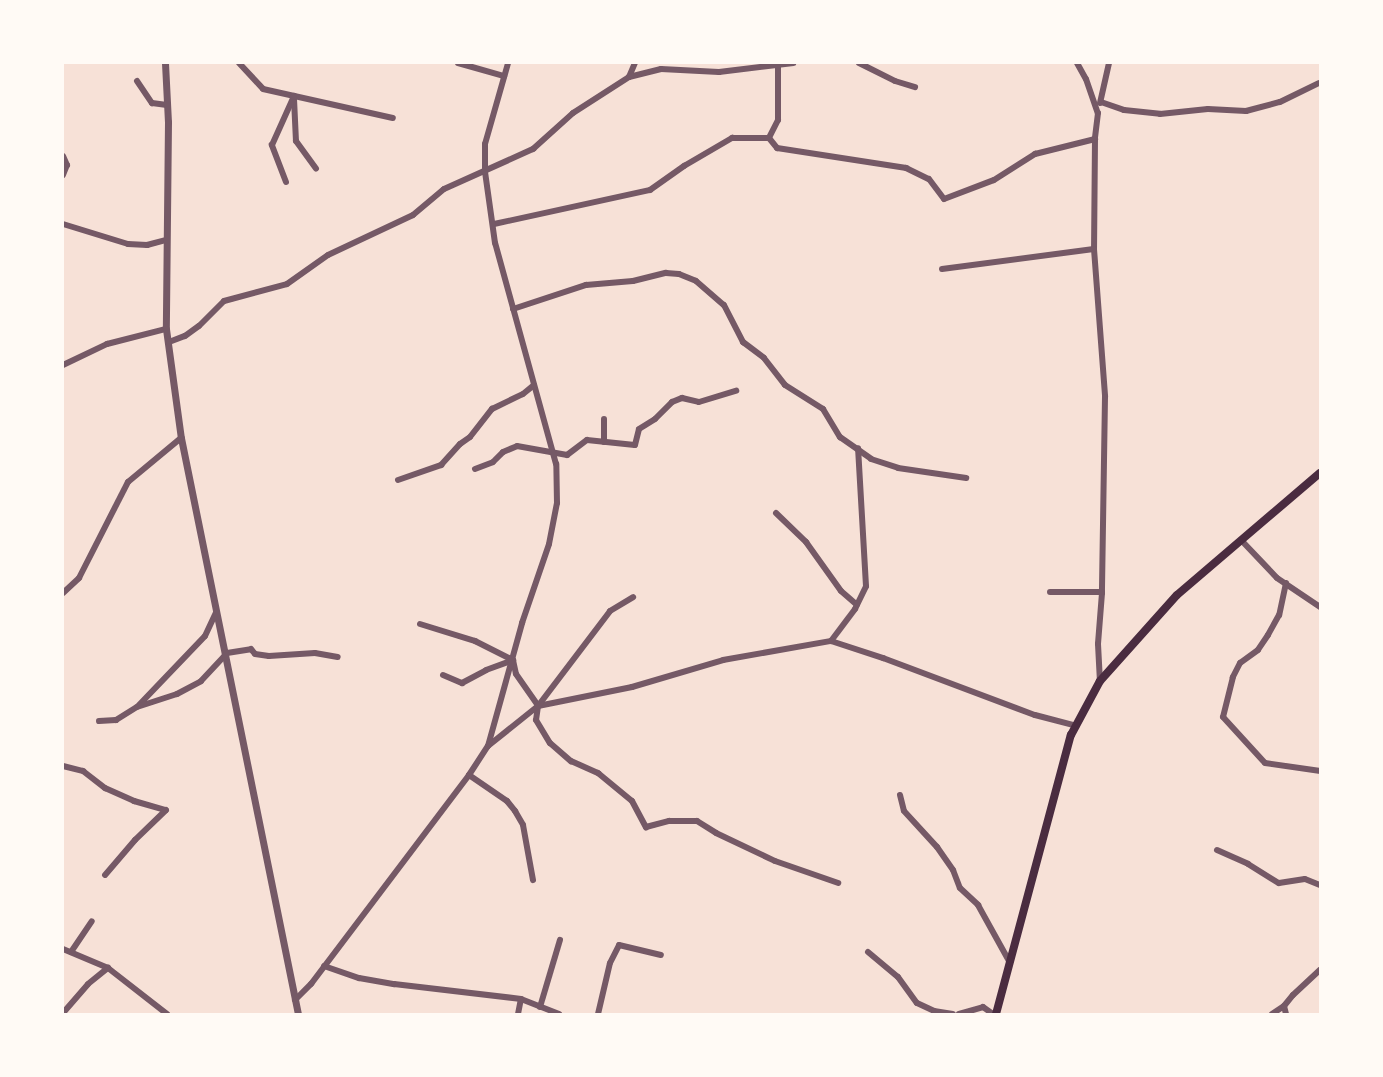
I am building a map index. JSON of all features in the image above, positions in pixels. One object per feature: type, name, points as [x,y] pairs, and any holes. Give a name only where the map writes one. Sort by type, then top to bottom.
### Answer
[{"type":"main road","points":[[994,1014],[1071,735],[1100,681],[1177,595],[1320,473]]},
{"type":"street","points":[[165,63],[167,105],[166,330],[181,438],[227,653],[298,1014]]},
{"type":"street","points":[[239,63],[263,89],[393,118]]},
{"type":"street","points":[[458,63],[504,76]]},
{"type":"street","points":[[295,1000],[324,966],[469,775],[488,746],[522,623],[549,544],[557,503],[556,464],[495,243],[485,172],[485,144],[508,63]]},
{"type":"street","points":[[629,77],[635,63]]},
{"type":"street","points":[[169,342],[185,336],[199,326],[224,301],[286,284],[328,255],[413,215],[444,189],[533,149],[573,113],[629,77],[661,69],[719,72],[778,67],[793,63]]},
{"type":"street","points":[[859,63],[895,81],[915,87]]},
{"type":"street","points":[[1077,63],[1082,69],[1098,113]]},
{"type":"street","points":[[1082,69],[1088,63]]},
{"type":"street","points":[[1100,681],[1098,644],[1102,592],[1105,397],[1094,249],[1095,139],[1109,63]]},
{"type":"street","points":[[769,138],[778,120],[776,76],[778,67]]},
{"type":"street","points":[[137,81],[152,103],[167,105]]},
{"type":"street","points":[[1101,102],[1124,110],[1160,114],[1208,109],[1246,111],[1280,102],[1319,83]]},
{"type":"street","points":[[294,96],[296,141],[316,169]]},
{"type":"street","points":[[286,182],[272,145],[294,96]]},
{"type":"street","points":[[494,224],[650,190],[684,166],[732,138],[769,138]]},
{"type":"street","points":[[769,138],[777,148],[906,168],[929,179],[944,199],[994,180],[1035,154],[1095,139]]},
{"type":"street","points":[[63,156],[67,165],[63,175]]},
{"type":"street","points":[[63,224],[128,244],[147,245],[166,240]]},
{"type":"street","points":[[942,269],[1094,249]]},
{"type":"street","points":[[513,309],[586,285],[633,281],[666,273],[687,277],[696,281],[724,305],[743,342],[764,358],[785,385],[823,410],[840,437],[871,459],[898,468],[966,478]]},
{"type":"street","points":[[63,365],[107,344],[166,330]]},
{"type":"street","points":[[398,480],[441,465],[459,444],[470,437],[492,409],[523,394],[534,385]]},
{"type":"street","points":[[475,469],[493,462],[503,452],[517,446],[567,455],[587,440],[635,445],[639,429],[655,419],[672,402],[681,398],[699,402],[736,391]]},
{"type":"street","points":[[604,419],[604,442]]},
{"type":"street","points":[[63,592],[79,578],[128,482],[181,438]]},
{"type":"street","points":[[831,641],[857,605],[866,586],[858,448]]},
{"type":"street","points":[[776,513],[806,542],[841,591],[857,605]]},
{"type":"street","points":[[1241,540],[1286,584],[1320,607]]},
{"type":"street","points":[[1286,584],[1278,615],[1268,635],[1258,650],[1240,663],[1233,677],[1223,717],[1264,763],[1320,771]]},
{"type":"street","points":[[1050,592],[1102,592]]},
{"type":"street","points":[[488,746],[538,706],[609,611],[633,597]]},
{"type":"street","points":[[137,707],[205,636],[218,609]]},
{"type":"street","points":[[420,624],[475,641],[513,660],[521,682],[538,706],[536,720],[549,742],[571,761],[598,773],[632,801],[646,827],[669,821],[697,821],[716,833],[775,861],[838,883]]},
{"type":"street","points":[[538,706],[632,687],[723,660],[831,641],[883,657],[1035,715],[1077,726]]},
{"type":"street","points":[[99,721],[116,720],[137,707],[177,694],[201,681],[227,653],[251,650],[255,654],[269,656],[315,653],[338,657]]},
{"type":"street","points":[[443,675],[462,683],[486,670],[513,660]]},
{"type":"street","points":[[63,766],[83,771],[105,788],[134,801],[166,810],[105,874]]},
{"type":"street","points":[[469,775],[507,801],[515,811],[523,825],[532,880]]},
{"type":"street","points":[[900,795],[904,811],[937,848],[953,870],[960,888],[978,905],[1009,961]]},
{"type":"street","points":[[1217,850],[1248,864],[1279,883],[1305,879],[1320,885]]},
{"type":"street","points":[[71,952],[92,921]]},
{"type":"street","points":[[540,1007],[560,940]]},
{"type":"street","points":[[598,1014],[610,963],[619,945],[661,955]]},
{"type":"street","points":[[63,949],[108,968],[167,1014]]},
{"type":"street","points":[[868,952],[898,977],[917,1003],[934,1011],[953,1014]]},
{"type":"street","points":[[324,966],[359,978],[394,984],[520,999],[559,1014]]},
{"type":"street","points":[[63,1013],[88,984],[108,968]]},
{"type":"street","points":[[1272,1014],[1284,1006],[1320,970]]},
{"type":"street","points":[[518,1014],[520,999]]},
{"type":"street","points":[[1284,1006],[1287,1014]]},
{"type":"street","points":[[959,1014],[983,1007],[994,1014]]}]
